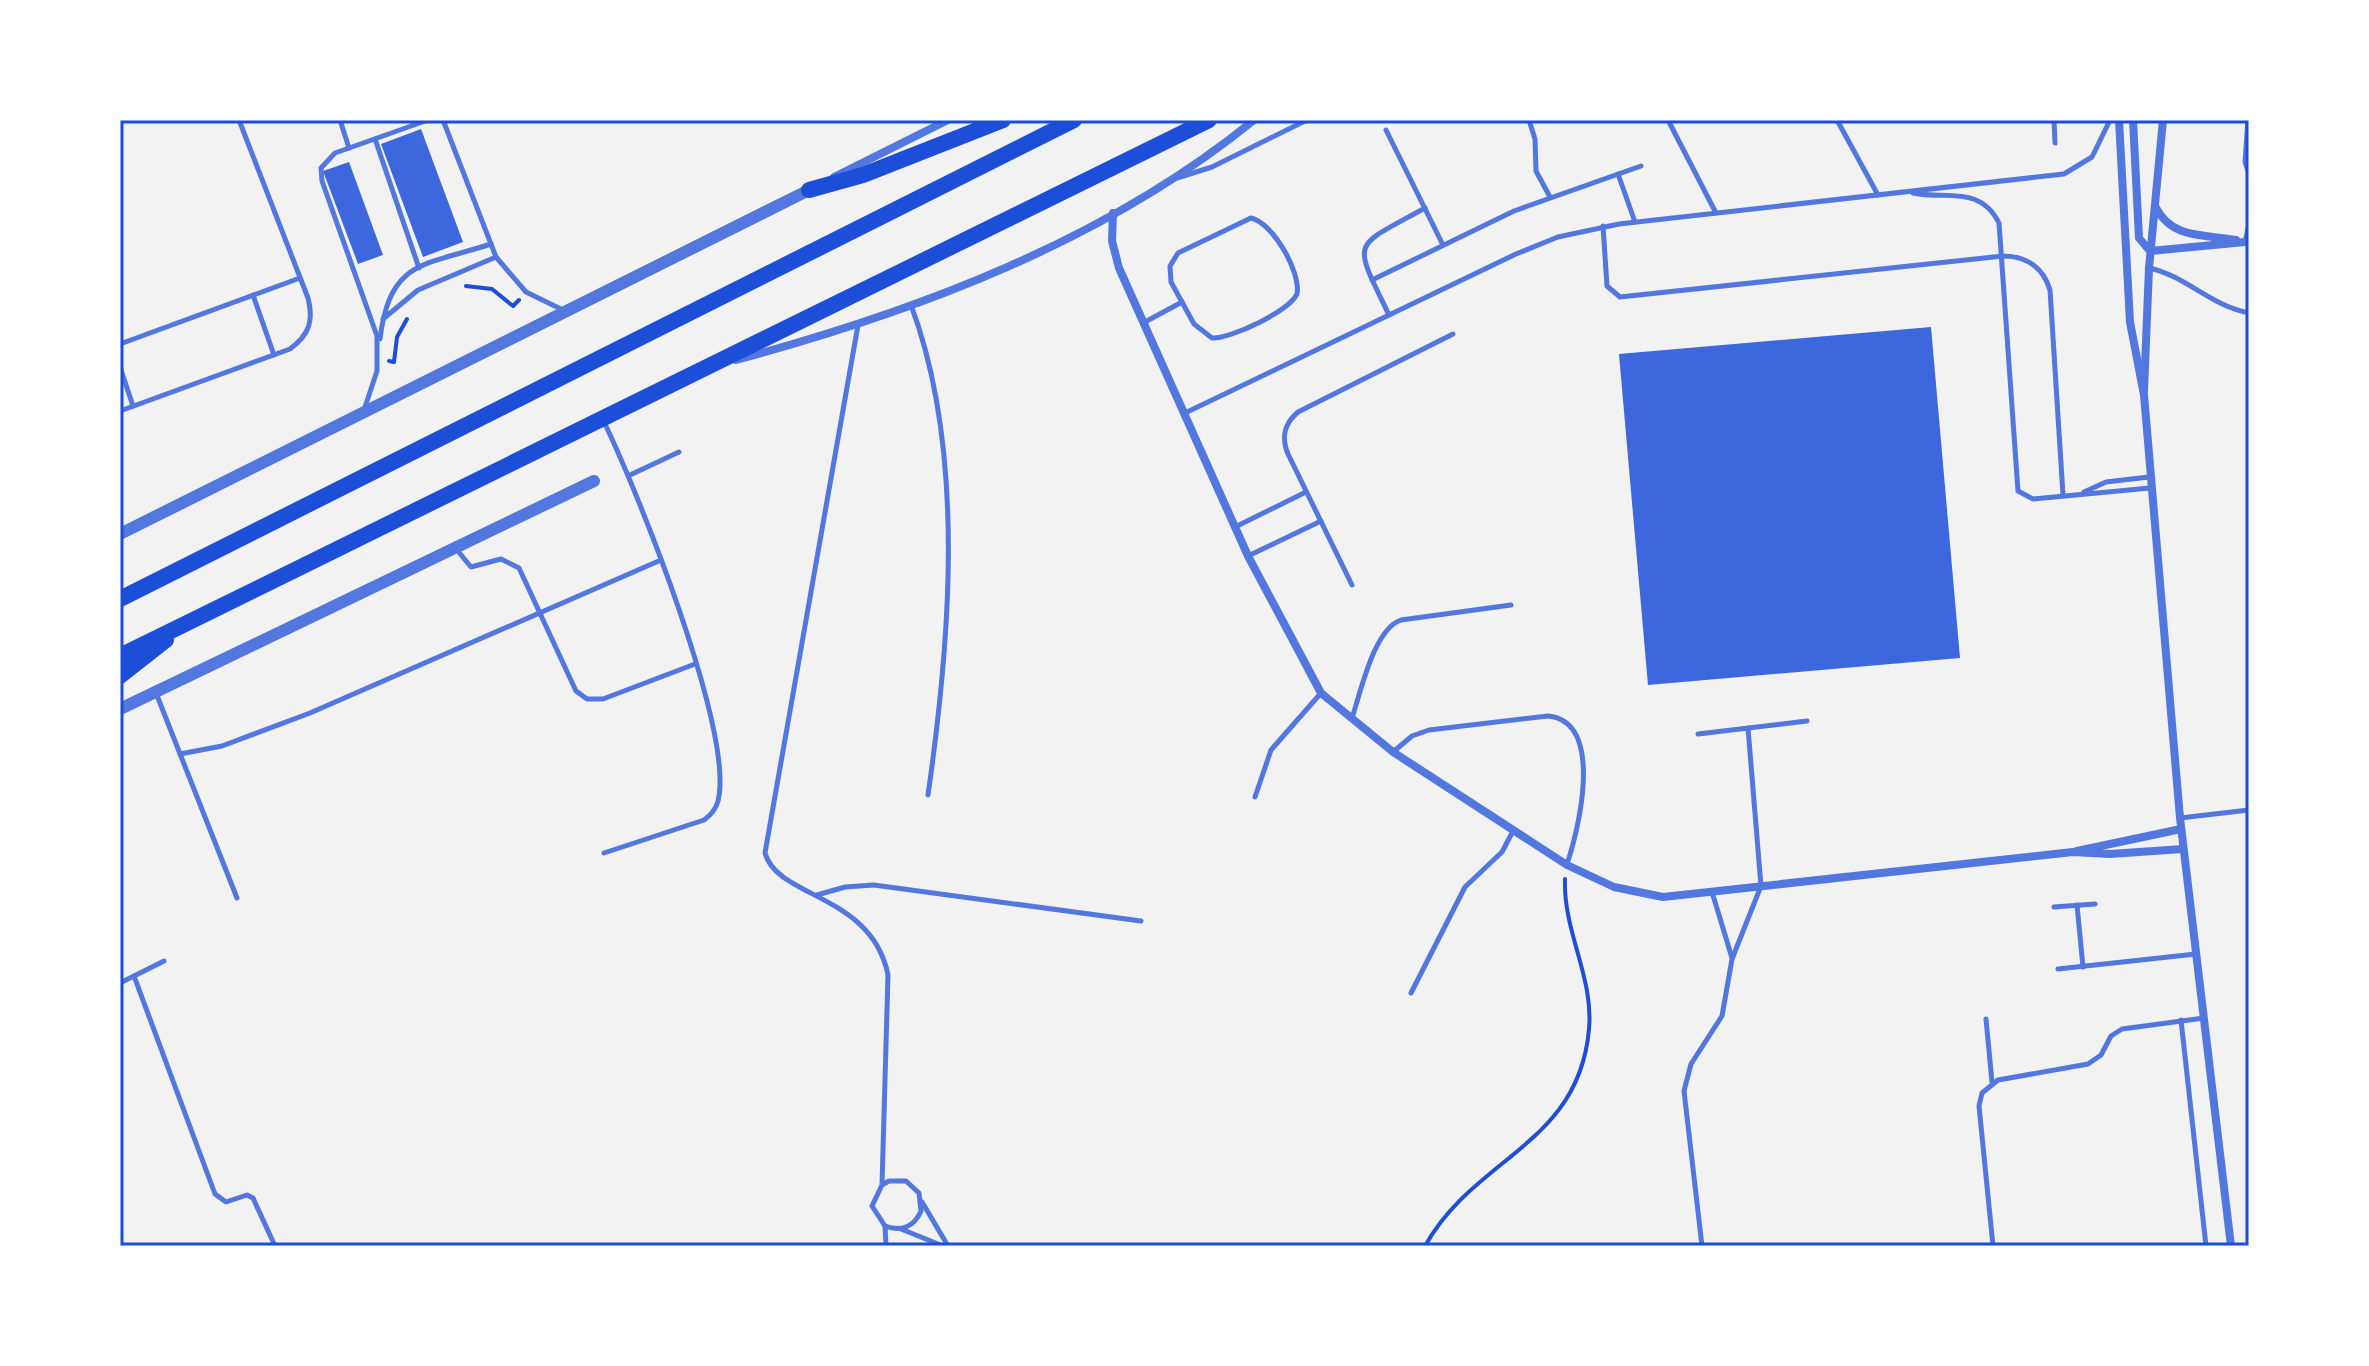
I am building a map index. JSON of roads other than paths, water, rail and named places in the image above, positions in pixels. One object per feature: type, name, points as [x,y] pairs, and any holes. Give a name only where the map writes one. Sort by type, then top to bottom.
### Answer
[{"type":"main road","points":[[809,190],[863,175],[1003,120]]},
{"type":"main road","points":[[120,599],[1074,120]]},
{"type":"main road","points":[[120,656],[1209,120]]},
{"type":"main road","points":[[120,676],[180,627]]},
{"type":"street","points":[[120,534],[948,120]]},
{"type":"street","points":[[701,369],[858,322],[1034,254],[1172,178],[1254,120]]},
{"type":"street","points":[[2119,120],[2130,322],[2144,395],[2183,849],[2231,1246]]},
{"type":"street","points":[[2133,120],[2137,229],[2139,238],[2150,251]]},
{"type":"street","points":[[2144,395],[2149,350],[2150,251],[2163,120]]},
{"type":"street","points":[[2154,205],[2164,221],[2180,232],[2247,242]]},
{"type":"street","points":[[1113,213],[1115,255],[1234,527],[1321,693],[1393,752],[1567,865],[1614,887],[1663,897],[2073,852],[2110,854],[2183,849]]},
{"type":"street","points":[[2150,251],[2247,242]]},
{"type":"street","points":[[120,709],[594,481]]},
{"type":"street","points":[[2073,852],[2108,842],[2181,829]]},
{"type":"lane","points":[[120,411],[274,355],[302,341],[310,328],[312,313],[239,120]]},
{"type":"lane","points":[[340,120],[349,148]]},
{"type":"lane","points":[[379,348],[321,175],[329,156],[428,120]]},
{"type":"lane","points":[[443,120],[496,257],[526,292],[568,311]]},
{"type":"lane","points":[[1172,178],[1212,167],[1307,120]]},
{"type":"lane","points":[[1529,120],[1535,139],[1536,171],[1550,197]]},
{"type":"lane","points":[[1668,120],[1716,213]]},
{"type":"lane","points":[[1837,120],[1878,195]]},
{"type":"lane","points":[[2054,120],[2055,143]]},
{"type":"lane","points":[[1185,413],[1536,245],[1603,226],[2064,174],[2092,157],[2110,120]]},
{"type":"lane","points":[[2248,120],[2245,162],[2249,174]]},
{"type":"lane","points":[[1386,130],[1442,243]]},
{"type":"lane","points":[[375,139],[419,268]]},
{"type":"lane","points":[[1372,280],[1442,243],[1550,197],[1641,166]]},
{"type":"lane","points":[[1618,174],[1635,222]]},
{"type":"lane","points":[[1908,192],[1935,196],[1962,194],[1981,201],[1999,223],[2015,485],[2027,498],[2150,488]]},
{"type":"lane","points":[[1389,315],[1362,256],[1365,245],[1425,208]]},
{"type":"lane","points":[[1251,218],[1271,229],[1298,287],[1290,304],[1219,338],[1199,330],[1182,302],[1169,274],[1173,259],[1185,249],[1251,218]]},
{"type":"lane","points":[[2247,242],[2249,224]]},
{"type":"lane","points":[[1603,226],[1607,286],[1620,297],[2003,256],[2029,261],[2043,273],[2050,290],[2063,495]]},
{"type":"lane","points":[[363,413],[379,359],[382,320],[390,292],[402,277],[419,268],[491,244]]},
{"type":"lane","points":[[382,320],[418,290],[496,257]]},
{"type":"lane","points":[[2149,268],[2175,276],[2219,305],[2249,313]]},
{"type":"lane","points":[[120,344],[300,278]]},
{"type":"lane","points":[[253,295],[274,355]]},
{"type":"lane","points":[[1145,322],[1182,302]]},
{"type":"lane","points":[[910,304],[925,344],[939,411],[948,539],[946,634],[928,795]]},
{"type":"lane","points":[[858,322],[765,853],[775,871],[869,930],[885,958],[888,975],[882,1185],[872,1206],[885,1226],[886,1246]]},
{"type":"lane","points":[[1352,585],[1284,445],[1286,427],[1291,419],[1453,334]]},
{"type":"lane","points":[[120,367],[133,406]]},
{"type":"lane","points":[[602,418],[630,475],[695,664],[716,750],[719,794],[715,809],[704,820],[604,853]]},
{"type":"lane","points":[[630,475],[679,452]]},
{"type":"lane","points":[[2083,493],[2106,482],[2149,477]]},
{"type":"lane","points":[[1234,527],[1306,492]]},
{"type":"lane","points":[[1248,556],[1321,521]]},
{"type":"lane","points":[[455,548],[471,567],[501,559],[515,563],[576,691],[587,699],[603,699],[695,664]]},
{"type":"lane","points":[[180,754],[222,746],[281,725],[661,560]]},
{"type":"lane","points":[[1352,718],[1376,651],[1389,626],[1401,620],[1511,605]]},
{"type":"lane","points":[[156,692],[237,898]]},
{"type":"lane","points":[[1255,797],[1271,750],[1321,693]]},
{"type":"lane","points":[[1393,752],[1412,736],[1429,730],[1548,716],[1566,720],[1578,734],[1582,767],[1580,817],[1567,865]]},
{"type":"lane","points":[[1698,734],[1807,721]]},
{"type":"lane","points":[[1702,1246],[1684,1091],[1691,1064],[1722,1016],[1732,959],[1761,886],[1748,728]]},
{"type":"lane","points":[[2180,818],[2249,810]]},
{"type":"lane","points":[[1411,993],[1465,887],[1502,852],[1513,830]]},
{"type":"lane","points":[[817,895],[845,887],[874,885],[1141,921]]},
{"type":"lane","points":[[1712,892],[1732,959]]},
{"type":"lane","points":[[2054,907],[2095,904]]},
{"type":"lane","points":[[2077,905],[2083,967]]},
{"type":"lane","points":[[2058,969],[2197,954]]},
{"type":"lane","points":[[120,983],[164,961]]},
{"type":"lane","points":[[134,976],[215,1194],[226,1202],[247,1195],[253,1198],[275,1246]]},
{"type":"lane","points":[[1993,1246],[1979,1106],[1982,1093],[1992,1082],[2088,1064],[2101,1055],[2116,1031],[2205,1018]]},
{"type":"lane","points":[[1986,1019],[1992,1082]]},
{"type":"lane","points":[[2181,1020],[2206,1246]]},
{"type":"lane","points":[[882,1185],[889,1181],[906,1181],[914,1186],[946,1246]]},
{"type":"lane","points":[[900,1229],[917,1219],[921,1201]]},
{"type":"lane","points":[[885,1226],[946,1246]]}]
